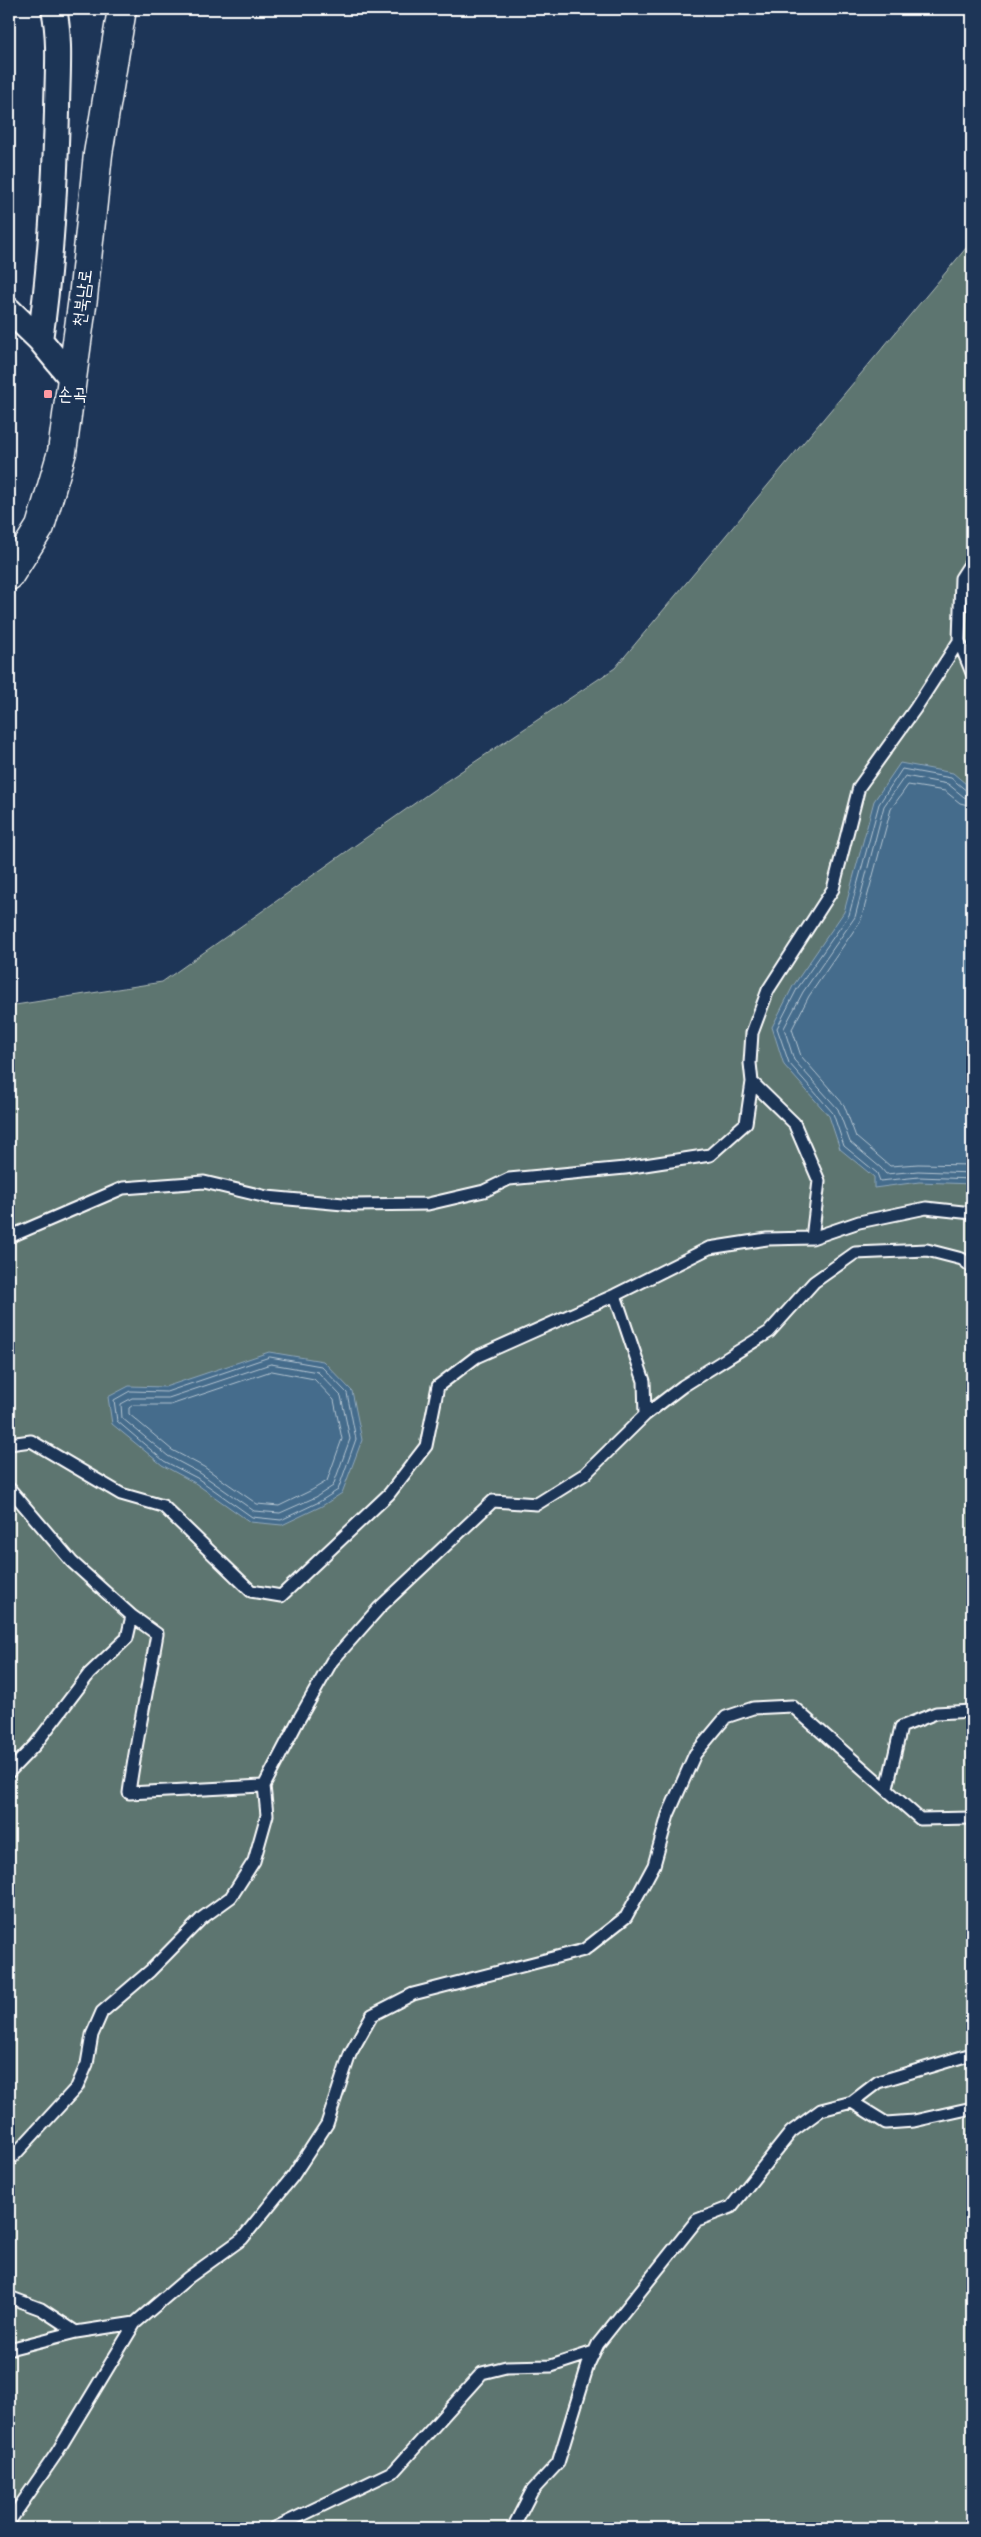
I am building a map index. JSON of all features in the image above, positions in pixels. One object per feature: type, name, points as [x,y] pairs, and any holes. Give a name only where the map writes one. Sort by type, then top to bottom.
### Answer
[{"type":"main road","name":"천북남로","points":[[9,576],[40,527],[62,452],[98,154],[122,9]]},
{"type":"street","points":[[40,340],[50,252],[56,156],[55,10]]},
{"type":"street","points":[[9,310],[40,340],[72,379]]},
{"type":"lane","points":[[972,561],[960,578],[958,641],[972,673]]},
{"type":"lane","points":[[9,1237],[123,1188],[204,1182],[267,1198],[354,1205],[428,1204],[484,1191],[509,1179],[625,1168],[710,1155],[746,1123],[752,1082],[750,1063],[752,1033],[768,990],[833,889],[859,787],[914,709],[958,641]]},
{"type":"lane","points":[[752,1082],[794,1123],[819,1181],[812,1238]]},
{"type":"lane","points":[[9,1444],[31,1441],[121,1494],[163,1506],[252,1591],[281,1596],[389,1494],[426,1446],[438,1386],[476,1357],[615,1295],[709,1248],[767,1239],[812,1238],[859,1222],[926,1208],[972,1213]]},
{"type":"lane","points":[[9,2161],[77,2088],[87,2064],[92,2035],[102,2012],[150,1971],[202,1918],[230,1896],[254,1861],[267,1815],[264,1786],[332,1661],[380,1608],[493,1501],[537,1504],[585,1474],[645,1415],[683,1386],[769,1332],[814,1282],[855,1253],[928,1250],[962,1259],[972,1267]]},
{"type":"lane","points":[[615,1295],[644,1381],[645,1415]]},
{"type":"lane","points":[[9,1488],[72,1562],[132,1616],[157,1634],[147,1695],[137,1735],[129,1793],[264,1786]]},
{"type":"lane","points":[[9,1772],[35,1745],[89,1674],[127,1638],[132,1616]]},
{"type":"lane","points":[[9,2522],[56,2454],[135,2323],[189,2277],[242,2239],[293,2176],[326,2124],[350,2054],[372,2014],[413,1994],[584,1950],[626,1917],[654,1865],[668,1815],[695,1754],[726,1717],[753,1708],[792,1706],[920,1820],[972,1818]]},
{"type":"lane","points":[[886,1788],[901,1727],[936,1712],[972,1711]]},
{"type":"lane","points":[[513,2528],[532,2491],[558,2463],[588,2365],[598,2344],[697,2220],[731,2207],[791,2132],[821,2110],[852,2102],[878,2082],[972,2054]]},
{"type":"lane","points":[[852,2102],[886,2123],[914,2121],[972,2108]]},
{"type":"lane","points":[[9,2297],[41,2309],[76,2332]]},
{"type":"lane","points":[[9,2349],[76,2332],[135,2323]]},
{"type":"lane","points":[[275,2528],[394,2472],[482,2373],[506,2367],[551,2366],[594,2352]]},
{"type":"green space","points":[[972,241],[972,2528],[9,2528],[9,1006],[162,982],[442,784],[615,668]]},
{"type":"water","points":[[900,763],[953,773],[972,789],[972,1184],[919,1182],[874,1188],[874,1177],[840,1149],[829,1116],[784,1065],[772,1027],[793,986],[844,912],[874,801]]},
{"type":"water","points":[[269,1352],[323,1361],[352,1391],[362,1440],[342,1493],[322,1506],[282,1525],[250,1522],[195,1483],[162,1465],[112,1424],[108,1397],[129,1386],[165,1387]]},
{"type":"place","name":"손곡","points":[[48,394]]}]
